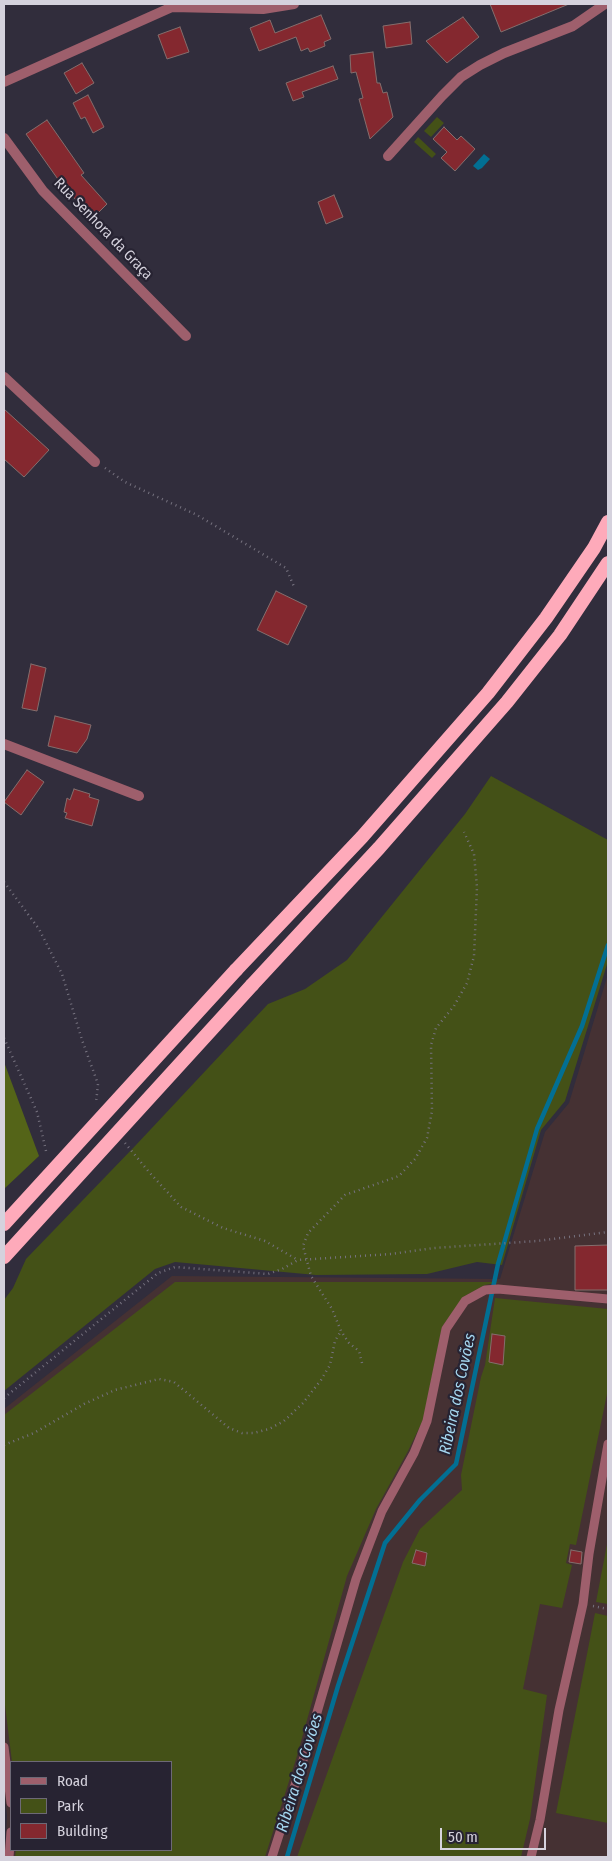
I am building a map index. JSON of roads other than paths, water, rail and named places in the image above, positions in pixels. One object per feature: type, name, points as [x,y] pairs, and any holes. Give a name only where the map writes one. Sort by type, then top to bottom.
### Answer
[{"type":"highway","points":[[4,1224],[236,970],[362,837],[488,694],[546,618],[594,548],[608,522]]},
{"type":"highway","points":[[4,1257],[379,848],[507,702],[560,635],[608,563]]},
{"type":"street","points":[[4,82],[172,5],[263,9],[294,4]]},
{"type":"street","points":[[388,156],[461,77],[480,64],[504,53],[573,26],[605,4]]},
{"type":"street","name":"Rua Senhora da Graça","points":[[4,138],[43,191],[186,336]]},
{"type":"street","points":[[4,377],[95,462]]},
{"type":"street","points":[[4,744],[139,796]]},
{"type":"lane","points":[[272,1857],[304,1758],[356,1579],[382,1511],[414,1453],[427,1421],[446,1329],[465,1301],[486,1290],[498,1289],[608,1299]]},
{"type":"lane","points":[[531,1857],[540,1820],[559,1710],[583,1604],[589,1554],[608,1444]]},
{"type":"lane","points":[[4,1748],[10,1795]]},
{"type":"lane","points":[[9,1857],[10,1844]]},
{"type":"water","points":[[484,154],[490,159],[478,170],[473,166]]},
{"type":"waterway","name":"Ribeira dos Covões","points":[[287,1857],[338,1686],[385,1543],[420,1500],[456,1464],[498,1264],[537,1129],[582,1026],[608,945]]}]
